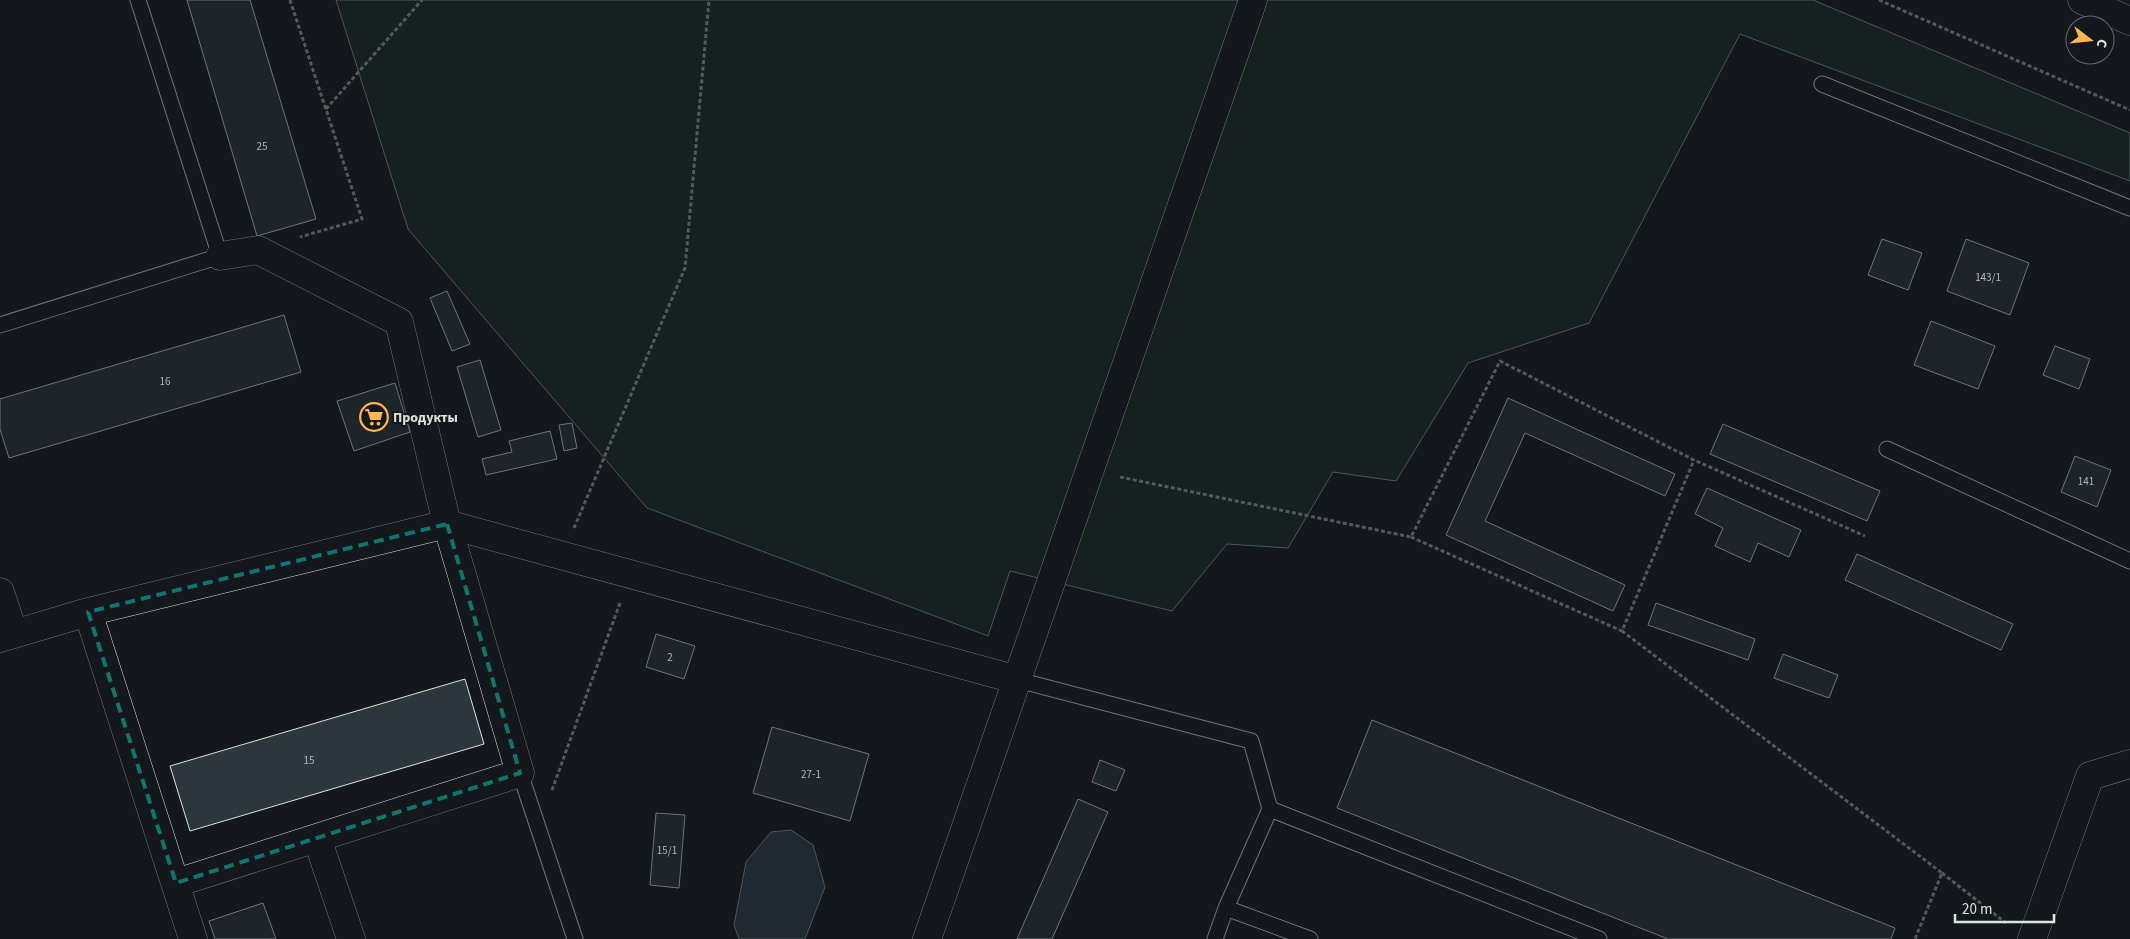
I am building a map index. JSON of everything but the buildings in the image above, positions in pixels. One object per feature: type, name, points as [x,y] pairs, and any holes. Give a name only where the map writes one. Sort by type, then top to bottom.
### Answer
[{"type":"street","points":[[927,939],[1253,0]]},
{"type":"street","points":[[2082,0],[2130,21]]},
{"type":"street","points":[[176,883],[520,773],[447,524],[398,322],[258,250],[220,256]]},
{"type":"street","points":[[0,592],[7,636],[88,612],[447,524],[1018,680]]},
{"type":"street","points":[[88,612],[193,939]]},
{"type":"street","points":[[2021,933],[2090,776],[2130,764]]},
{"type":"street","points":[[317,838],[351,939]]},
{"type":"lane","points":[[0,325],[220,256],[138,0]]},
{"type":"lane","points":[[1822,84],[2130,208]]},
{"type":"lane","points":[[1887,449],[2130,561]]},
{"type":"lane","points":[[1018,680],[1251,741],[1270,809],[1226,908],[1215,939]]},
{"type":"lane","points":[[520,773],[575,939]]},
{"type":"lane","points":[[1270,809],[1599,939]]},
{"type":"lane","points":[[1226,908],[1310,939]]},
{"type":"path","points":[[258,250],[362,219],[290,0]]},
{"type":"path","points":[[326,109],[422,0]]},
{"type":"path","points":[[562,555],[685,268],[709,0]]},
{"type":"path","points":[[1879,0],[2130,110]]},
{"type":"path","points":[[1411,537],[1500,360],[1694,460],[1865,536]]},
{"type":"path","points":[[1622,631],[1694,460]]},
{"type":"path","points":[[1090,471],[1411,537],[1622,631],[2021,933]]},
{"type":"path","points":[[538,828],[630,574]]},
{"type":"path","points":[[1915,939],[1942,873]]},
{"type":"highlighted area","points":[[447,524],[520,773],[176,883],[88,612]]},
{"type":"green space","points":[[336,0],[1813,0],[2130,133],[2130,181],[1740,34],[1589,323],[1468,363],[1396,481],[1333,472],[1288,548],[1227,544],[1172,611],[1010,571],[988,636],[647,508],[408,229]]},
{"type":"water","points":[[791,830],[813,845],[825,887],[805,939],[739,939],[734,925],[746,862],[771,832]]},
{"type":"place","name":"Продукты","points":[[374,417]]}]
